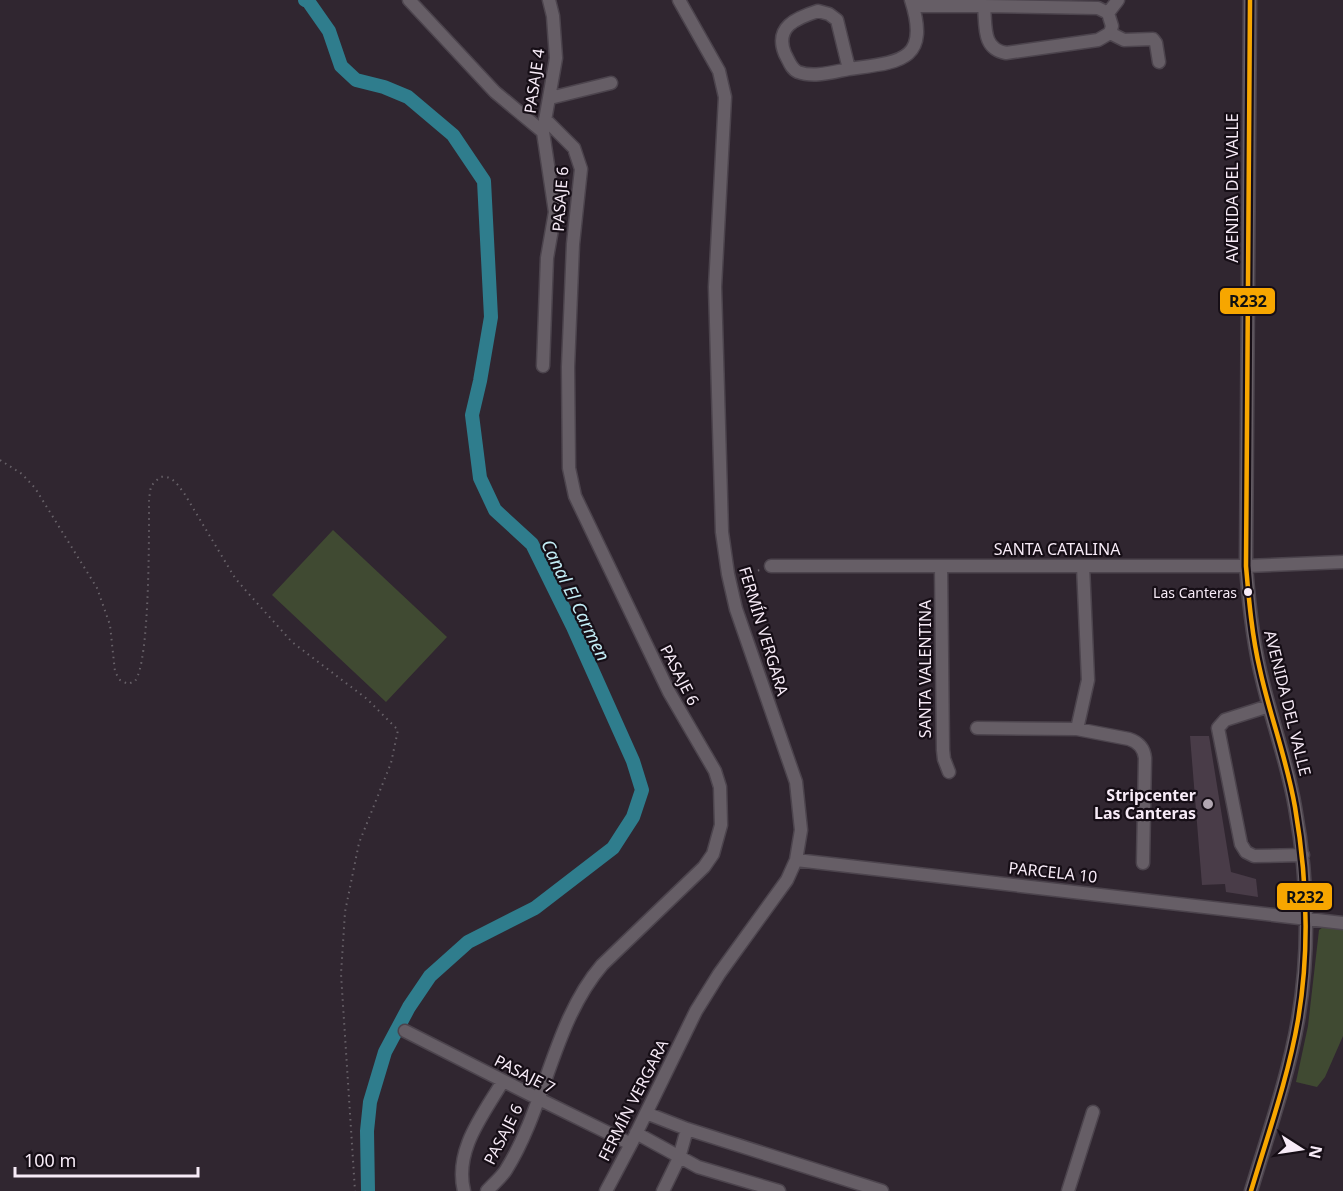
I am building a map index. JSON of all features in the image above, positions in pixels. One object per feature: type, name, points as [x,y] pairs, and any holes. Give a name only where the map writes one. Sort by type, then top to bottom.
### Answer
[{"type":"street","name":"PASAJE 6","points":[[409,0],[495,92],[574,148],[581,169],[573,244],[567,416],[570,468],[575,496],[669,692],[715,771],[720,787],[721,815],[713,854],[704,867],[588,981],[575,1004],[521,1142],[505,1172],[487,1191]]},
{"type":"street","name":"PASAJE 4","points":[[544,126],[556,58],[554,16],[549,0]]},
{"type":"street","name":"FERMÍN VERGARA","points":[[606,1191],[696,1011],[719,974],[782,889],[796,860],[801,830],[796,782],[750,653],[728,574],[721,508],[715,287],[725,97],[719,71],[679,0]]},
{"type":"street","points":[[1108,13],[1118,0]]},
{"type":"street","name":"AVENIDA DEL VALLE","points":[[1250,0],[1246,566],[1257,656],[1290,779],[1303,855],[1306,918],[1302,994],[1293,1045],[1251,1191]]},
{"type":"street","points":[[849,69],[837,20],[829,14],[819,11],[803,16],[783,32],[781,44],[791,66],[796,72],[810,75],[849,69],[888,63],[903,58],[914,49],[918,32],[912,3],[1098,8],[1108,13],[1112,26],[1110,33],[1098,40],[1006,53],[997,51],[988,40],[984,6]]},
{"type":"street","points":[[1110,33],[1124,40],[1153,39],[1156,43],[1159,62]]},
{"type":"street","points":[[550,98],[611,83]]},
{"type":"street","name":"PASAJE 6","points":[[543,366],[547,258],[555,212],[544,126]]},
{"type":"street","name":"SANTA CATALINA","points":[[771,566],[1246,566],[1343,562]]},
{"type":"street","name":"SANTA VALENTINA","points":[[941,566],[943,750],[949,772]]},
{"type":"street","points":[[1077,729],[1085,698],[1088,672],[1083,566]]},
{"type":"street","points":[[1269,706],[1225,720],[1218,728],[1241,844],[1246,852],[1254,856],[1303,855]]},
{"type":"street","points":[[977,728],[1077,729],[1137,742],[1143,749],[1145,758],[1143,863]]},
{"type":"street","name":"PARCELA 10","points":[[796,860],[1343,922]]},
{"type":"street","name":"PASAJE 7","points":[[405,1031],[539,1100],[634,1138],[698,1167],[778,1191]]},
{"type":"street","points":[[464,1191],[461,1168],[466,1147],[503,1081]]},
{"type":"street","points":[[1068,1191],[1093,1112]]},
{"type":"street","points":[[646,1113],[687,1129],[882,1191]]},
{"type":"street","points":[[663,1191],[679,1158],[687,1129]]},
{"type":"path","points":[[0,460],[22,474],[35,488],[97,588],[110,625],[116,672],[124,683],[135,681],[141,668],[148,591],[151,490],[156,479],[168,477],[176,482],[184,493],[235,578],[292,642],[367,699],[398,730],[390,763],[359,843],[345,912],[340,974],[355,1191]]},
{"type":"path","points":[[728,574],[755,573],[771,566]]},
{"type":"green space","points":[[333,530],[447,637],[386,702],[272,595]]},
{"type":"green space","points":[[1323,927],[1343,930],[1343,1036],[1325,1077],[1317,1087],[1296,1082],[1308,1026],[1319,930]]},
{"type":"building","name":"Stripcenter Las Canteras","points":[[1190,736],[1209,736],[1231,872],[1256,879],[1258,897],[1226,892],[1225,884],[1202,885]]},
{"type":"waterway","name":"Canal El Carmen","points":[[305,0],[329,31],[341,66],[356,80],[384,87],[408,97],[453,135],[484,181],[491,317],[472,415],[480,478],[495,510],[532,544],[573,627],[633,761],[642,790],[633,817],[613,848],[535,908],[468,942],[430,976],[409,1007],[385,1052],[370,1102],[367,1131],[368,1191]]},
{"type":"transit line","name":"R232","points":[[1250,0],[1246,566],[1257,657],[1288,772],[1295,807],[1306,913],[1302,993],[1294,1042],[1251,1191]]},
{"type":"place","name":"Las Canteras","points":[[1248,592]]},
{"type":"place","name":"Stripcenter Las Canteras","points":[[1208,804]]}]
